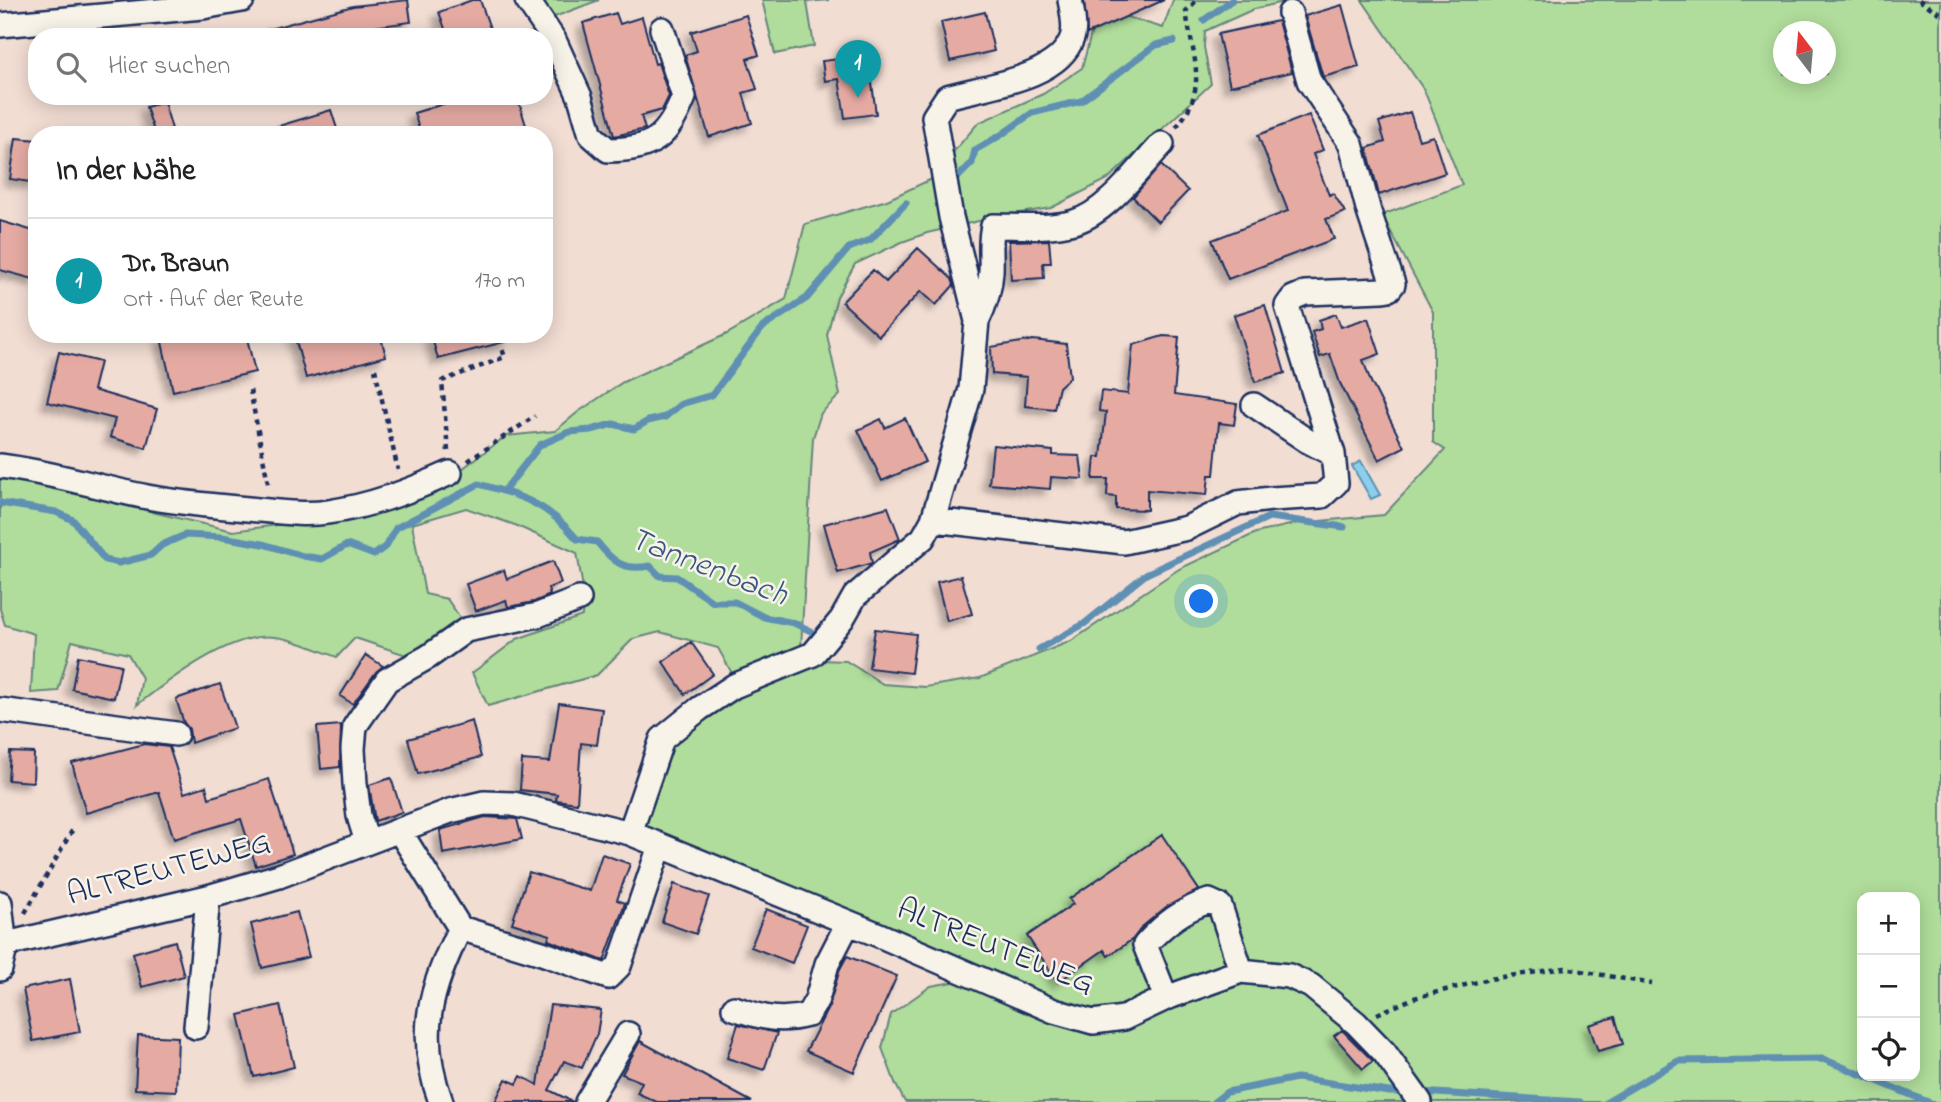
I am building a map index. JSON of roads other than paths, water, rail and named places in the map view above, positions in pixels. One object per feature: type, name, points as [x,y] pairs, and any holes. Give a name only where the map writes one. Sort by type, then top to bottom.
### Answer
[{"type":"street","points":[[0,25],[203,7],[242,0]]},
{"type":"street","points":[[527,0],[546,28]]},
{"type":"street","points":[[630,833],[662,739],[699,709],[734,687],[813,654],[842,619],[855,596],[922,538],[933,520],[971,389],[977,321],[951,217],[934,117],[947,97],[1039,73],[1066,52],[1074,35],[1070,0]]},
{"type":"street","points":[[933,520],[1124,542],[1187,528],[1238,503],[1322,496],[1336,483],[1333,454],[1287,306],[1293,298],[1305,293],[1383,290],[1390,289],[1393,284],[1369,212],[1351,144],[1309,81],[1290,13]]},
{"type":"street","points":[[553,39],[580,97],[591,135],[608,150],[632,149],[655,142],[674,122],[684,97],[662,29]]},
{"type":"street","points":[[977,321],[987,300],[991,273],[990,237],[993,226],[1038,226],[1075,222],[1099,210],[1162,144]]},
{"type":"street","points":[[1254,405],[1306,440],[1333,454]]},
{"type":"street","points":[[0,466],[41,471],[147,497],[273,511],[325,513],[403,494],[450,473]]},
{"type":"street","points":[[368,842],[359,816],[355,784],[355,726],[387,680],[428,657],[466,630],[538,615],[579,599]]},
{"type":"street","points":[[0,710],[176,734]]},
{"type":"street","name":"ALTREUTEWEG","points":[[3,958],[15,942],[208,897],[279,876],[450,811],[484,803],[513,804],[630,833],[1054,1011],[1093,1022],[1124,1018],[1166,998],[1241,971],[1289,976],[1311,986],[1356,1023],[1384,1052],[1420,1102]]},
{"type":"street","points":[[399,830],[460,928],[608,977],[619,966],[660,846]]},
{"type":"street","points":[[196,1027],[208,897]]},
{"type":"street","points":[[1166,998],[1145,945],[1162,926],[1189,908],[1209,901],[1220,906],[1241,971]]},
{"type":"street","points":[[0,903],[3,958]]},
{"type":"street","points":[[734,1008],[766,1018],[789,1020],[807,1015],[817,999],[827,964],[848,923]]},
{"type":"street","points":[[441,1102],[432,1078],[427,1023],[441,968],[460,928]]},
{"type":"street","points":[[587,1102],[628,1034]]},
{"type":"water","points":[[1361,461],[1380,495],[1371,499],[1352,466]]},
{"type":"waterway","points":[[1204,20],[1232,0]]},
{"type":"waterway","points":[[954,181],[972,163],[975,150],[1032,113],[1081,101],[1156,45],[1174,41]]},
{"type":"waterway","points":[[504,491],[540,445],[569,432],[613,424],[634,429],[648,421],[665,417],[681,404],[712,395],[763,327],[807,298],[849,248],[870,240],[906,203]]},
{"type":"waterway","name":"Tannenbach","points":[[0,503],[56,512],[73,520],[105,560],[119,563],[151,555],[162,545],[185,535],[222,537],[263,544],[322,559],[347,545],[374,555],[386,546],[396,528],[479,484],[545,509],[577,539],[597,542],[619,563],[633,567],[650,566],[660,576],[677,577],[713,602],[735,602],[764,617],[794,623],[811,631]]},
{"type":"waterway","points":[[1039,649],[1084,624],[1146,574],[1269,517],[1344,527]]},
{"type":"waterway","points":[[1607,1102],[1678,1061],[1823,1059],[1857,1073]]},
{"type":"waterway","points":[[1214,1102],[1227,1092],[1297,1078],[1389,1092],[1408,1092]]},
{"type":"waterway","points":[[1877,1081],[1928,1102]]},
{"type":"waterway","points":[[1420,1092],[1580,1102]]},
{"type":"place","name":"Dr. Braun","points":[[858,98]]}]
